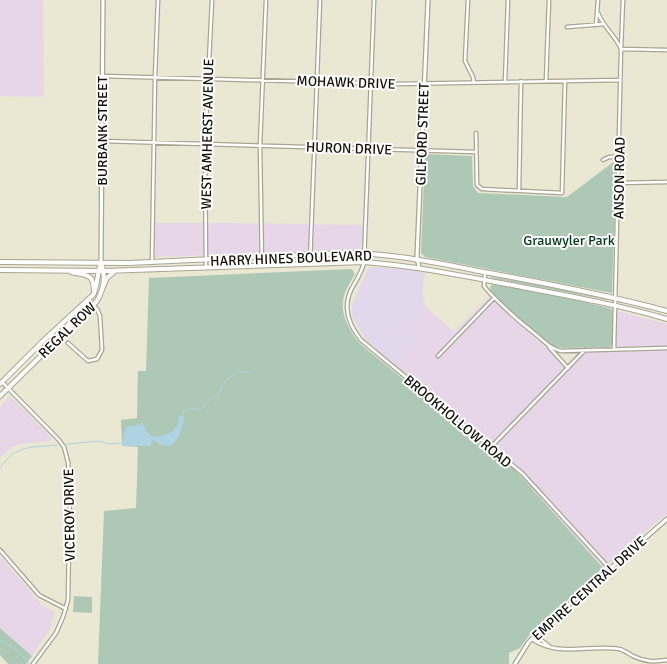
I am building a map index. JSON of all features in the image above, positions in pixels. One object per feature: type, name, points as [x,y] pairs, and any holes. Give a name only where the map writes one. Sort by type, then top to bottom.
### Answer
[{"type":"main road","name":"HARRY HINES BOULEVARD","points":[[1,262],[152,262],[310,254],[364,254],[418,259],[615,298],[667,311]]},
{"type":"main road","points":[[1,262],[1,270]]},
{"type":"main road","name":"HARRY HINES BOULEVARD","points":[[1,270],[104,271],[364,262],[419,268],[484,280],[667,318]]},
{"type":"main road","points":[[35,270],[39,266],[50,263]]},
{"type":"main road","name":"REGAL ROW","points":[[1,384],[94,293],[101,263]]},
{"type":"main road","name":"REGAL ROW","points":[[0,396],[40,355],[94,305],[103,287],[104,271],[101,263]]},
{"type":"main road","points":[[103,287],[108,276],[117,270]]},
{"type":"main road","points":[[64,271],[90,276],[94,281],[94,293]]},
{"type":"main road","points":[[61,336],[72,316]]},
{"type":"main road","points":[[35,349],[40,355]]},
{"type":"street","name":"BURBANK STREET","points":[[101,263],[103,0]]},
{"type":"street","points":[[152,262],[153,143],[158,0]]},
{"type":"street","name":"WEST AMHERST AVENUE","points":[[206,268],[206,144],[212,0]]},
{"type":"street","points":[[262,265],[260,146],[266,0]]},
{"type":"street","points":[[310,263],[320,0]]},
{"type":"street","points":[[364,262],[374,0]]},
{"type":"street","name":"GILFORD STREET","points":[[419,268],[428,0]]},
{"type":"street","points":[[468,0],[465,61],[474,83]]},
{"type":"street","points":[[505,82],[508,0]]},
{"type":"street","points":[[546,81],[548,0]]},
{"type":"street","points":[[596,25],[598,0]]},
{"type":"street","name":"ANSON ROAD","points":[[614,349],[623,0]]},
{"type":"street","points":[[598,14],[622,49],[667,50]]},
{"type":"street","points":[[567,27],[604,24]]},
{"type":"street","name":"MOHAWK DRIVE","points":[[102,76],[370,83],[620,80]]},
{"type":"street","points":[[476,133],[477,185],[479,188],[562,193],[565,81]]},
{"type":"street","points":[[519,191],[521,82]]},
{"type":"street","name":"HURON DRIVE","points":[[102,141],[476,152]]},
{"type":"street","points":[[603,160],[609,157],[619,157]]},
{"type":"street","points":[[618,183],[667,182]]},
{"type":"street","name":"BROOKHOLLOW ROAD","points":[[364,262],[347,300],[346,314],[352,329],[361,340],[522,473],[610,569]]},
{"type":"street","points":[[485,272],[484,287],[516,320],[548,346],[568,368]]},
{"type":"street","points":[[438,356],[494,298]]},
{"type":"street","points":[[68,343],[88,362],[100,357],[102,350],[102,322],[99,312],[88,300]]},
{"type":"street","points":[[548,346],[561,351],[667,348]]},
{"type":"street","points":[[490,448],[585,350]]},
{"type":"street","name":"VICEROY DRIVE","points":[[1,384],[8,388],[59,440],[66,453],[68,462],[70,516],[69,592],[66,609],[56,633],[33,664]]},
{"type":"street","points":[[665,521],[667,525]]},
{"type":"street","name":"EMPIRE CENTRAL DRIVE","points":[[516,663],[535,635],[665,521]]},
{"type":"street","points":[[0,550],[35,592],[42,598],[66,609]]},
{"type":"street","points":[[535,635],[550,647]]},
{"type":"street","points":[[532,639],[546,647],[568,650],[619,649],[640,660],[650,662],[667,660]]},
{"type":"shaded area","points":[[0,0],[43,0],[44,97],[0,96]]},
{"type":"shaded area","points":[[154,223],[364,225],[361,250],[155,257]]},
{"type":"shaded area","points":[[369,267],[400,268],[425,273],[422,292],[425,306],[423,315],[409,331],[420,340],[398,367],[364,338],[352,316],[352,304]]},
{"type":"shaded area","points":[[489,297],[547,349],[563,367],[584,347],[611,346],[613,310],[667,324],[667,513],[603,568],[517,472],[395,371],[420,340],[409,331],[423,315],[425,306],[454,332]]},
{"type":"shaded area","points":[[10,396],[52,438],[49,441],[21,444],[12,447],[0,458],[0,407]]},
{"type":"shaded area","points":[[0,556],[42,605],[55,612],[50,629],[32,656],[0,628]]},
{"type":"green space","name":"Grauwyler Park","points":[[425,154],[472,156],[473,186],[478,193],[567,197],[616,160],[612,293],[425,257],[421,253]]},
{"type":"green space","points":[[352,269],[355,274],[345,293],[343,309],[349,326],[359,343],[517,472],[603,568],[530,634],[520,648],[509,653],[509,664],[98,664],[104,511],[136,508],[138,447],[122,446],[121,420],[137,418],[138,371],[146,371],[149,278]]},
{"type":"green space","points":[[491,278],[533,283],[608,298],[608,300]]},
{"type":"green space","points":[[493,284],[609,308],[613,311],[612,345],[609,347],[564,348],[553,346],[518,318],[491,291],[490,287]]},
{"type":"green space","points":[[74,596],[92,597],[92,613],[73,612]]},
{"type":"green space","points":[[0,628],[32,656],[26,664],[8,664],[0,655]]},
{"type":"water","points":[[179,416],[184,417],[180,433],[175,442],[169,446],[160,445],[152,440],[151,446],[122,446],[125,428],[141,423],[152,437],[159,436],[172,432],[177,426]]},
{"type":"waterway","points":[[182,418],[184,411],[194,408],[200,410],[218,395],[228,377],[233,376],[239,371],[251,373]]},
{"type":"waterway","points":[[67,444],[100,441],[108,444],[123,443]]},
{"type":"waterway","points":[[0,468],[6,460],[18,451],[32,447],[57,445]]},
{"type":"waterway","points":[[0,640],[21,653],[29,664]]}]
